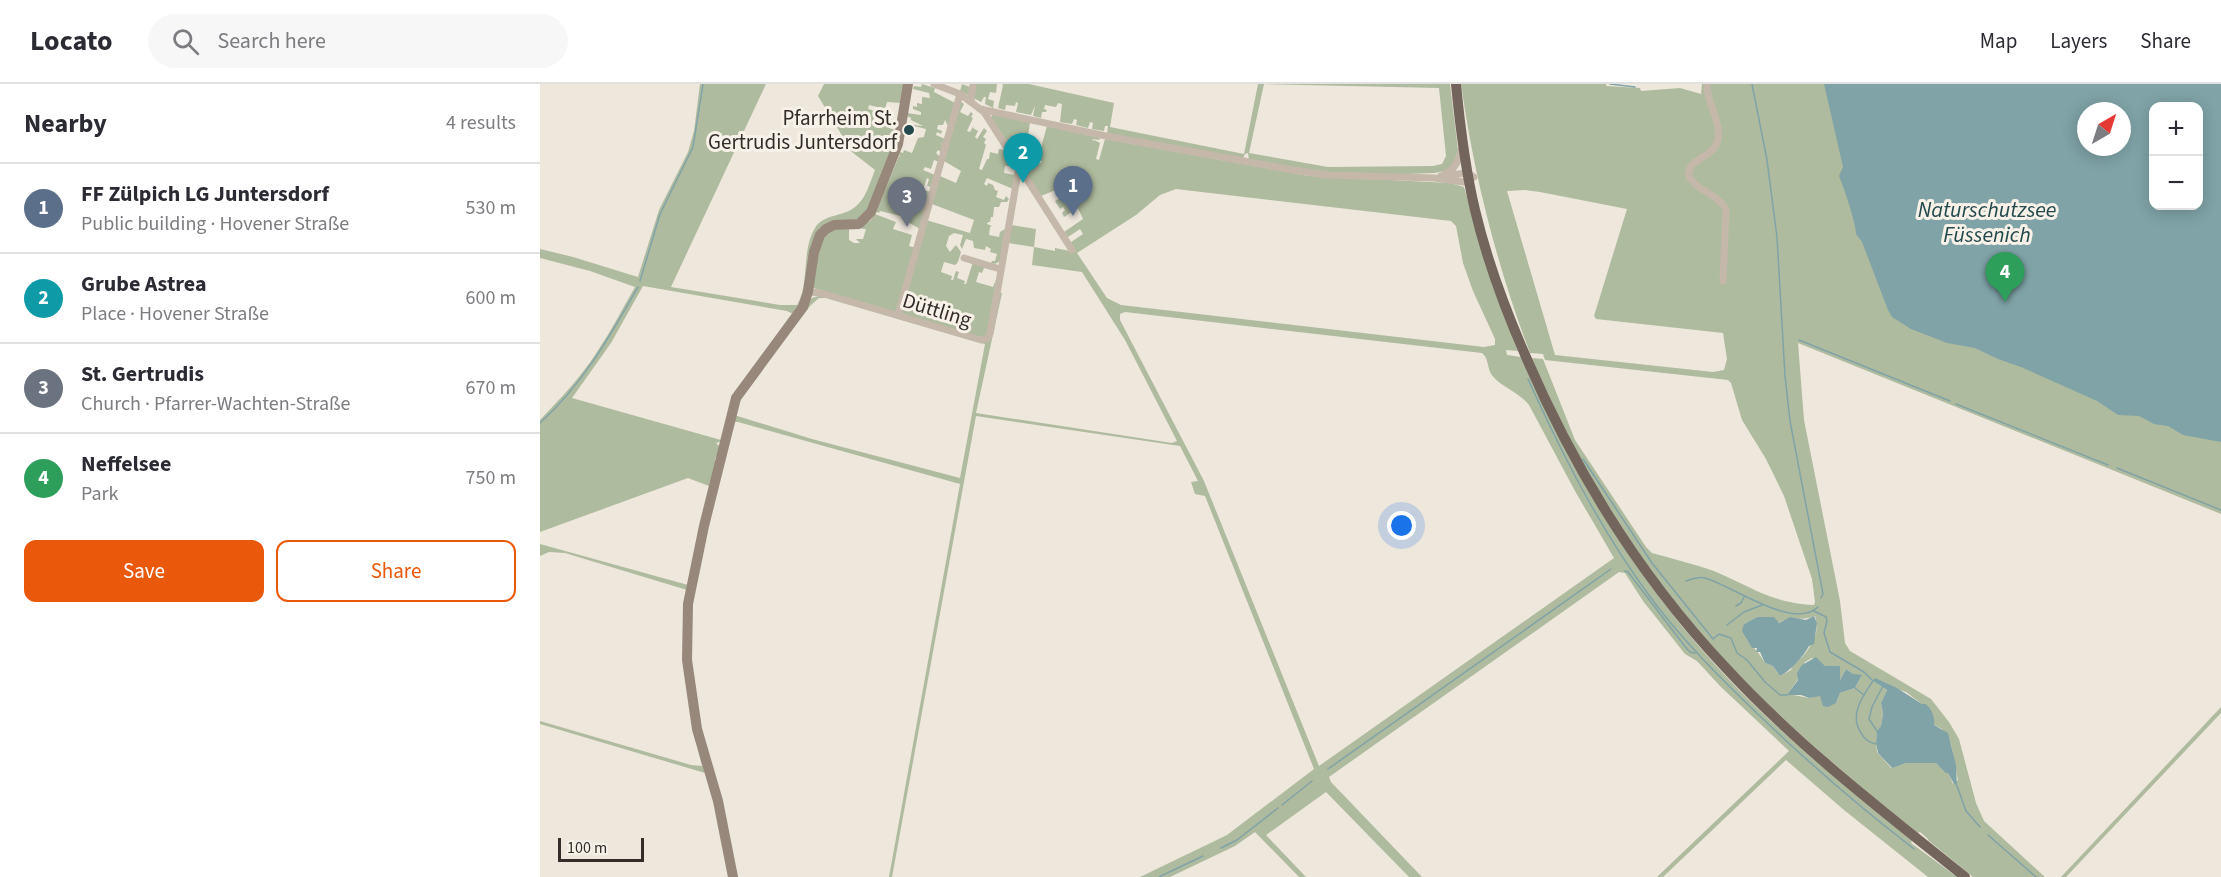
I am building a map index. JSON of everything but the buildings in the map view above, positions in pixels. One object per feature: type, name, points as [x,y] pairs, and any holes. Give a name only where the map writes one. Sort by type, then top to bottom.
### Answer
[{"type":"main road","points":[[1456,84],[1461,142],[1495,280],[1544,399],[1582,473],[1629,547],[1675,609],[1717,659],[1766,710],[1830,767],[1965,877]]},
{"type":"main road","points":[[1456,84],[1470,177]]},
{"type":"street","points":[[733,877],[718,801],[697,729],[687,660],[688,604],[704,526],[736,398],[803,307],[808,292],[814,252],[823,232],[834,225],[859,224],[871,212],[898,144],[908,84]]},
{"type":"street","points":[[933,84],[960,94],[980,109],[1072,250]]},
{"type":"street","points":[[971,101],[973,84]]},
{"type":"street","points":[[1707,84],[1708,99],[1719,138],[1714,149],[1691,165],[1688,174],[1692,182],[1720,201],[1726,209],[1723,281]]},
{"type":"street","points":[[898,315],[960,94]]},
{"type":"street","points":[[980,109],[1106,136],[1315,173],[1437,176],[1461,182],[1470,177]]},
{"type":"street","points":[[1437,176],[1450,172],[1456,164],[1461,142]]},
{"type":"street","name":"Düttling","points":[[808,292],[821,293],[981,340],[987,339],[990,334],[1019,167]]},
{"type":"street","points":[[964,258],[1000,269]]},
{"type":"green space","points":[[700,84],[766,84],[671,287],[780,305],[797,305],[803,287],[808,247],[815,228],[823,220],[845,213],[859,204],[875,170],[852,152],[818,96],[824,84],[905,84],[902,103],[887,102],[885,109],[869,105],[868,109],[875,111],[874,115],[900,122],[890,124],[889,128],[895,130],[894,138],[890,138],[887,147],[893,149],[868,213],[860,221],[832,223],[822,230],[813,249],[802,303],[797,308],[794,318],[735,395],[723,441],[716,443],[721,448],[715,459],[717,467],[687,598],[687,590],[565,553],[549,552],[540,556],[540,544],[688,585],[709,486],[688,478],[540,532],[540,420],[591,361],[635,287],[590,271],[540,258],[540,249],[638,277],[659,210],[688,152],[694,131]],"holes":[[[643,286],[787,311],[793,314],[734,395],[721,440],[572,398],[611,343]]]},
{"type":"green space","points":[[922,84],[935,88],[934,92],[955,103],[948,126],[945,120],[943,125],[938,125],[937,129],[942,131],[941,134],[937,132],[936,135],[945,139],[943,145],[940,142],[943,146],[941,152],[938,150],[936,153],[940,157],[939,162],[934,160],[931,169],[925,167],[923,170],[935,175],[931,187],[927,186],[929,179],[927,178],[924,187],[916,186],[916,188],[931,192],[920,229],[901,216],[876,212],[899,156],[901,157],[900,152],[903,153],[904,150],[912,153],[918,138],[924,137],[926,129],[906,124],[923,126],[907,116],[907,113],[921,115],[921,112],[913,109],[913,106],[917,107],[917,103],[922,104],[922,97],[930,98],[929,93],[913,89],[914,86],[921,87]]},
{"type":"green space","points":[[962,84],[970,87],[970,84],[997,84],[996,93],[990,92],[988,99],[994,101],[993,108],[985,104],[986,97],[981,102],[960,91]]},
{"type":"green space","points":[[1029,84],[1114,103],[1110,127],[1244,154],[1258,84],[1264,84],[1450,84],[1458,150],[1454,164],[1446,171],[1434,173],[1379,175],[1316,172],[1249,160],[1248,153],[1243,158],[1107,134],[1108,126],[1105,126],[1104,131],[1092,129],[1093,123],[1090,122],[1088,128],[1076,125],[1077,120],[1074,119],[1072,124],[1060,122],[1062,104],[1058,103],[1056,107],[1045,105],[1044,109],[1047,110],[1042,112],[1041,118],[1033,116],[1035,106],[1031,115],[1016,112],[1018,103],[1016,102],[1015,106],[1006,105],[1005,110],[998,108],[1003,85]],"holes":[[[1264,84],[1439,88],[1446,156],[1442,164],[1328,167],[1249,153]]]},
{"type":"green space","points":[[1461,84],[1606,84],[1606,86],[1640,88],[1641,91],[1680,88],[1701,94],[1702,84],[2221,84],[2221,514],[1798,343],[1804,420],[1840,601],[1845,643],[1850,651],[1931,699],[1959,739],[1976,803],[1984,821],[2045,877],[1973,877],[1794,729],[1747,684],[1667,591],[1640,555],[1592,479],[1550,399],[1532,358],[1543,359],[1575,440],[1652,553],[1714,571],[1773,598],[1799,604],[1814,605],[1815,602],[1812,579],[1784,496],[1766,459],[1742,420],[1731,383],[1728,380],[1545,360],[1543,354],[1530,353],[1497,254],[1473,153]],"holes":[[[1507,191],[1540,192],[1627,209],[1594,316],[1596,319],[1723,333],[1727,359],[1724,370],[1713,372],[1555,355]],[[1815,616],[1817,627],[1813,642],[1803,656],[1794,663],[1791,670],[1780,676],[1773,666],[1765,663],[1746,636],[1744,624],[1757,617],[1773,617],[1778,623],[1787,619]],[[1812,658],[1825,666],[1835,666],[1840,670],[1840,680],[1846,669],[1861,677],[1855,688],[1840,693],[1836,703],[1823,703],[1822,697],[1818,695],[1809,698],[1788,694],[1805,662]],[[1873,681],[1906,692],[1925,704],[1934,725],[1942,729],[1951,744],[1958,780],[1953,784],[1948,772],[1936,763],[1906,763],[1891,768],[1877,752],[1877,732],[1881,726],[1883,714],[1881,703],[1887,690]]]},
{"type":"green space","points":[[960,101],[964,104],[960,112],[968,116],[971,112],[973,114],[967,131],[970,132],[974,125],[973,128],[978,131],[975,137],[977,139],[984,128],[987,131],[983,137],[986,139],[984,143],[986,145],[979,169],[982,170],[989,159],[990,152],[998,154],[999,149],[1005,150],[1017,168],[1005,166],[1004,173],[1015,175],[1013,189],[987,178],[984,184],[993,185],[998,191],[996,197],[1004,200],[1006,196],[1009,199],[1007,202],[1001,202],[999,207],[994,207],[993,217],[987,224],[992,226],[989,235],[999,237],[1000,232],[1005,229],[1000,261],[995,264],[991,263],[995,261],[997,254],[990,252],[991,249],[986,246],[985,250],[974,248],[973,241],[966,239],[962,249],[960,245],[963,235],[954,233],[949,236],[946,246],[950,252],[956,245],[961,252],[955,265],[944,262],[941,272],[952,276],[951,280],[956,271],[959,272],[957,278],[965,281],[964,284],[966,284],[973,262],[993,268],[992,270],[984,268],[982,273],[979,272],[976,282],[993,287],[996,279],[988,334],[984,339],[906,317],[901,313],[926,220],[970,233],[974,220],[932,204],[940,176],[956,183],[961,171],[944,161]]},
{"type":"green space","points":[[993,114],[1030,122],[1028,137],[1032,138],[1031,142],[1014,153],[1012,149],[1016,145],[1011,148],[991,117]]},
{"type":"green space","points":[[1047,126],[1100,138],[1092,141],[1100,143],[1096,159],[1099,160],[1105,139],[1309,176],[1450,183],[1464,187],[1492,284],[1518,351],[1506,350],[1507,355],[1521,357],[1542,403],[1589,491],[1614,533],[1671,613],[1738,689],[1780,729],[1912,841],[1911,843],[1957,877],[1928,877],[1786,760],[1663,877],[1657,877],[1789,751],[1697,661],[1685,654],[1643,601],[1625,573],[1619,572],[1329,777],[1331,782],[1422,877],[1409,877],[1326,792],[1266,835],[1306,877],[1299,877],[1255,832],[1235,846],[1170,877],[1140,877],[1227,835],[1314,769],[1205,496],[1195,494],[1191,482],[1198,481],[1180,446],[976,416],[892,877],[889,877],[960,484],[732,422],[696,579],[689,639],[690,606],[710,507],[735,403],[745,386],[812,298],[822,295],[983,341],[991,337],[999,288],[999,292],[1002,293],[976,413],[1172,443],[1177,441],[1125,340],[1082,272],[1032,265],[1034,247],[1070,251],[1074,249],[1071,242],[1083,234],[1080,229],[1068,237],[1064,232],[1083,219],[1078,208],[1064,217],[1062,213],[1065,210],[1063,207],[1060,209],[1055,201],[1060,198],[1056,192],[1059,191],[1058,189],[1041,196],[1023,167],[1028,171],[1042,162],[1039,157],[1042,154],[1040,151]],"holes":[[[1176,189],[1451,221],[1456,226],[1463,263],[1495,339],[1495,345],[1484,347],[1121,305],[1107,298],[1077,253],[1136,215],[1160,195]],[[819,298],[826,298],[985,344],[960,478],[812,439],[734,415],[746,388],[811,305]],[[1125,312],[1482,353],[1491,374],[1529,405],[1614,558],[1319,766],[1204,481],[1120,320],[1120,314]]]},
{"type":"green space","points":[[875,214],[896,222],[893,229],[912,235],[909,246],[916,248],[900,307],[895,312],[813,288],[818,245],[829,230],[849,229],[849,240],[860,243],[856,239],[863,239],[866,229],[862,229],[863,225]]},
{"type":"green space","points":[[1011,225],[1036,229],[1034,247],[1008,243]]},
{"type":"green space","points":[[684,632],[690,699],[704,768],[710,778],[722,820],[732,877],[730,877],[716,806],[705,773],[540,724],[540,721],[691,765],[702,766],[693,730],[683,656]]},
{"type":"green space","points":[[689,647],[704,744],[722,801],[737,877],[735,877],[720,803],[699,732]]},
{"type":"green space","points":[[2221,707],[2221,713],[2066,877],[2061,877]]},
{"type":"water","name":"Naturschutzsee Füssenich","points":[[1824,84],[2221,84],[2221,442],[2183,435],[2168,426],[2154,424],[2139,416],[2118,415],[2097,401],[2021,367],[1975,348],[1947,343],[1911,329],[1892,317],[1862,242],[1856,234],[1839,176],[1843,167]]},
{"type":"water","points":[[1814,616],[1817,623],[1814,644],[1809,646],[1796,663],[1780,676],[1773,666],[1765,663],[1760,652],[1756,652],[1757,648],[1752,648],[1742,631],[1744,624],[1757,617],[1774,617],[1779,623],[1790,617],[1806,620]]},
{"type":"water","points":[[1816,657],[1825,666],[1840,666],[1840,680],[1846,669],[1853,674],[1862,675],[1855,688],[1840,693],[1836,703],[1828,707],[1823,706],[1820,696],[1809,698],[1801,695],[1787,695],[1798,680],[1797,673],[1802,665]]},
{"type":"water","points":[[1875,678],[1928,706],[1934,725],[1948,733],[1956,765],[1957,786],[1948,773],[1936,763],[1906,763],[1892,768],[1878,753],[1877,731],[1881,726],[1883,714],[1881,703],[1887,690],[1873,681]]},
{"type":"waterway","points":[[640,281],[660,214],[693,147],[703,84]]},
{"type":"waterway","points":[[1610,84],[1635,87]]},
{"type":"waterway","points":[[1752,84],[1767,160],[1777,237],[1785,376],[1790,421],[1823,594],[1821,598]]},
{"type":"waterway","points":[[540,423],[583,376],[638,287]]},
{"type":"waterway","points":[[1799,340],[1950,401]]},
{"type":"waterway","points":[[1528,379],[1554,435],[1597,516],[1630,569],[1674,627],[1780,735],[1855,802],[1914,849]]},
{"type":"waterway","points":[[1956,404],[2108,465]]},
{"type":"waterway","points":[[1583,459],[1652,563],[1713,639],[1719,634],[1731,638],[1737,653],[1747,660],[1765,682],[1780,695],[1787,695]]},
{"type":"waterway","points":[[2117,468],[2221,510]]},
{"type":"waterway","points":[[1328,769],[1611,569]]},
{"type":"waterway","points":[[1625,571],[1687,649],[1695,653]]},
{"type":"waterway","points":[[1686,581],[1705,578],[1762,604],[1794,614],[1807,613],[1818,607]]},
{"type":"waterway","points":[[1736,606],[1744,597]]},
{"type":"waterway","points":[[1727,625],[1744,612],[1762,605]]},
{"type":"waterway","points":[[1814,611],[1826,617],[1824,633],[1830,652],[1864,672],[1873,681],[1858,706],[1856,720],[1864,738],[1876,744]]},
{"type":"waterway","points":[[1877,731],[1869,719],[1872,707],[1883,686]]},
{"type":"waterway","points":[[1855,688],[1864,695]]},
{"type":"waterway","points":[[1282,805],[1312,781]]},
{"type":"waterway","points":[[1957,786],[1966,811],[1980,827]]},
{"type":"waterway","points":[[1221,848],[1237,840],[1278,808]]},
{"type":"waterway","points":[[1988,835],[2036,877]]},
{"type":"waterway","points":[[1159,877],[1203,856]]},
{"type":"place","name":"Pfarrheim St. Gertrudis Juntersdorf","points":[[909,130]]},
{"type":"place","name":"Grube Astrea","points":[[1023,183]]},
{"type":"place","name":"FF Zülpich LG Juntersdorf","points":[[1073,216]]},
{"type":"place","name":"St. Gertrudis","points":[[907,227]]},
{"type":"place","name":"Neffelsee","points":[[2005,302]]}]
